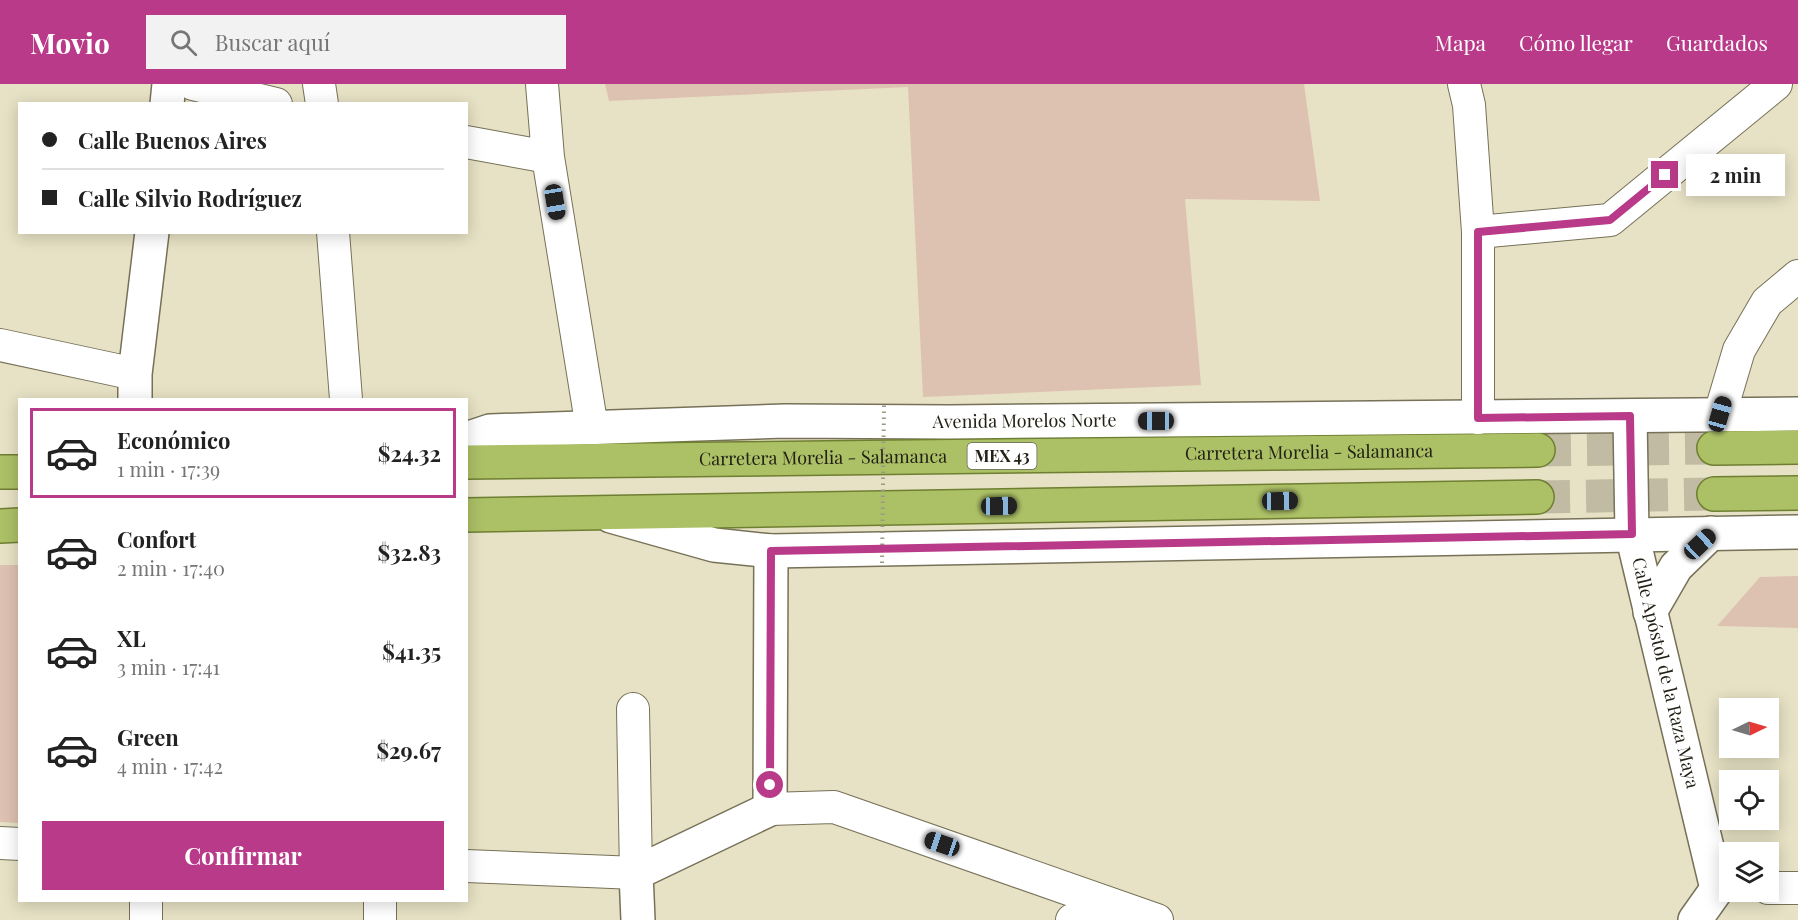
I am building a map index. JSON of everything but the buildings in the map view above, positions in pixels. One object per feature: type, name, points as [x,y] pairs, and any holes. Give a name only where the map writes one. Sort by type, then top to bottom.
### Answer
[{"type":"highway","points":[[1714,448],[1798,447]]},
{"type":"highway","name":"Carretera Morelia - Salamanca","points":[[468,462],[1538,450]]},
{"type":"highway","points":[[0,472],[18,472]]},
{"type":"highway","points":[[1714,494],[1798,493]]},
{"type":"highway","points":[[468,516],[1537,497]]},
{"type":"highway","points":[[0,526],[18,525]]},
{"type":"street","points":[[167,102],[169,84]]},
{"type":"street","points":[[193,84],[268,102]]},
{"type":"street","points":[[319,84],[322,102]]},
{"type":"street","points":[[542,84],[548,157],[592,428]]},
{"type":"street","points":[[1464,84],[1469,105],[1478,232],[1478,418]]},
{"type":"street","points":[[1478,232],[1610,220],[1776,84]]},
{"type":"street","points":[[468,142],[548,157]]},
{"type":"street","points":[[0,345],[135,386],[152,234]]},
{"type":"street","points":[[333,234],[346,398]]},
{"type":"street","points":[[1720,414],[1739,350],[1767,302],[1798,276]]},
{"type":"street","name":"Avenida Morelos Norte","points":[[468,438],[490,431],[785,422],[1798,414]]},
{"type":"street","name":"Calle Apóstol de la Raza Maya","points":[[1630,416],[1632,534],[1650,612],[1719,874]]},
{"type":"street","points":[[600,513],[714,545],[771,551],[1798,532]]},
{"type":"street","points":[[1650,612],[1676,567],[1711,533]]},
{"type":"street","points":[[770,808],[771,551]]},
{"type":"street","points":[[633,708],[638,920]]},
{"type":"street","points":[[468,866],[636,873],[770,808],[834,807],[1157,920]]},
{"type":"street","points":[[0,843],[18,844]]},
{"type":"street","points":[[1779,888],[1798,888]]},
{"type":"street","name":"Calle Apóstol de la Raza Maya","points":[[1695,920],[1719,893]]},
{"type":"street","points":[[146,902],[146,920]]},
{"type":"street","points":[[380,902],[380,920]]},
{"type":"street","points":[[1072,920],[1114,905]]},
{"type":"path","points":[[882,563],[884,405]]},
{"type":"shaded area","points":[[605,84],[1304,84],[1320,201],[1185,199],[1201,385],[923,397],[908,87],[609,101]]},
{"type":"shaded area","points":[[0,565],[18,565],[18,823],[0,822]]},
{"type":"shaded area","points":[[1798,576],[1798,628],[1717,626],[1760,577]]},
{"type":"tunnel","points":[[1538,450],[1714,448]]},
{"type":"tunnel","points":[[1537,497],[1714,494]]},
{"type":"route","points":[[770,785],[771,551],[1632,534],[1630,416],[1478,418],[1478,232],[1610,220],[1665,175]]}]
